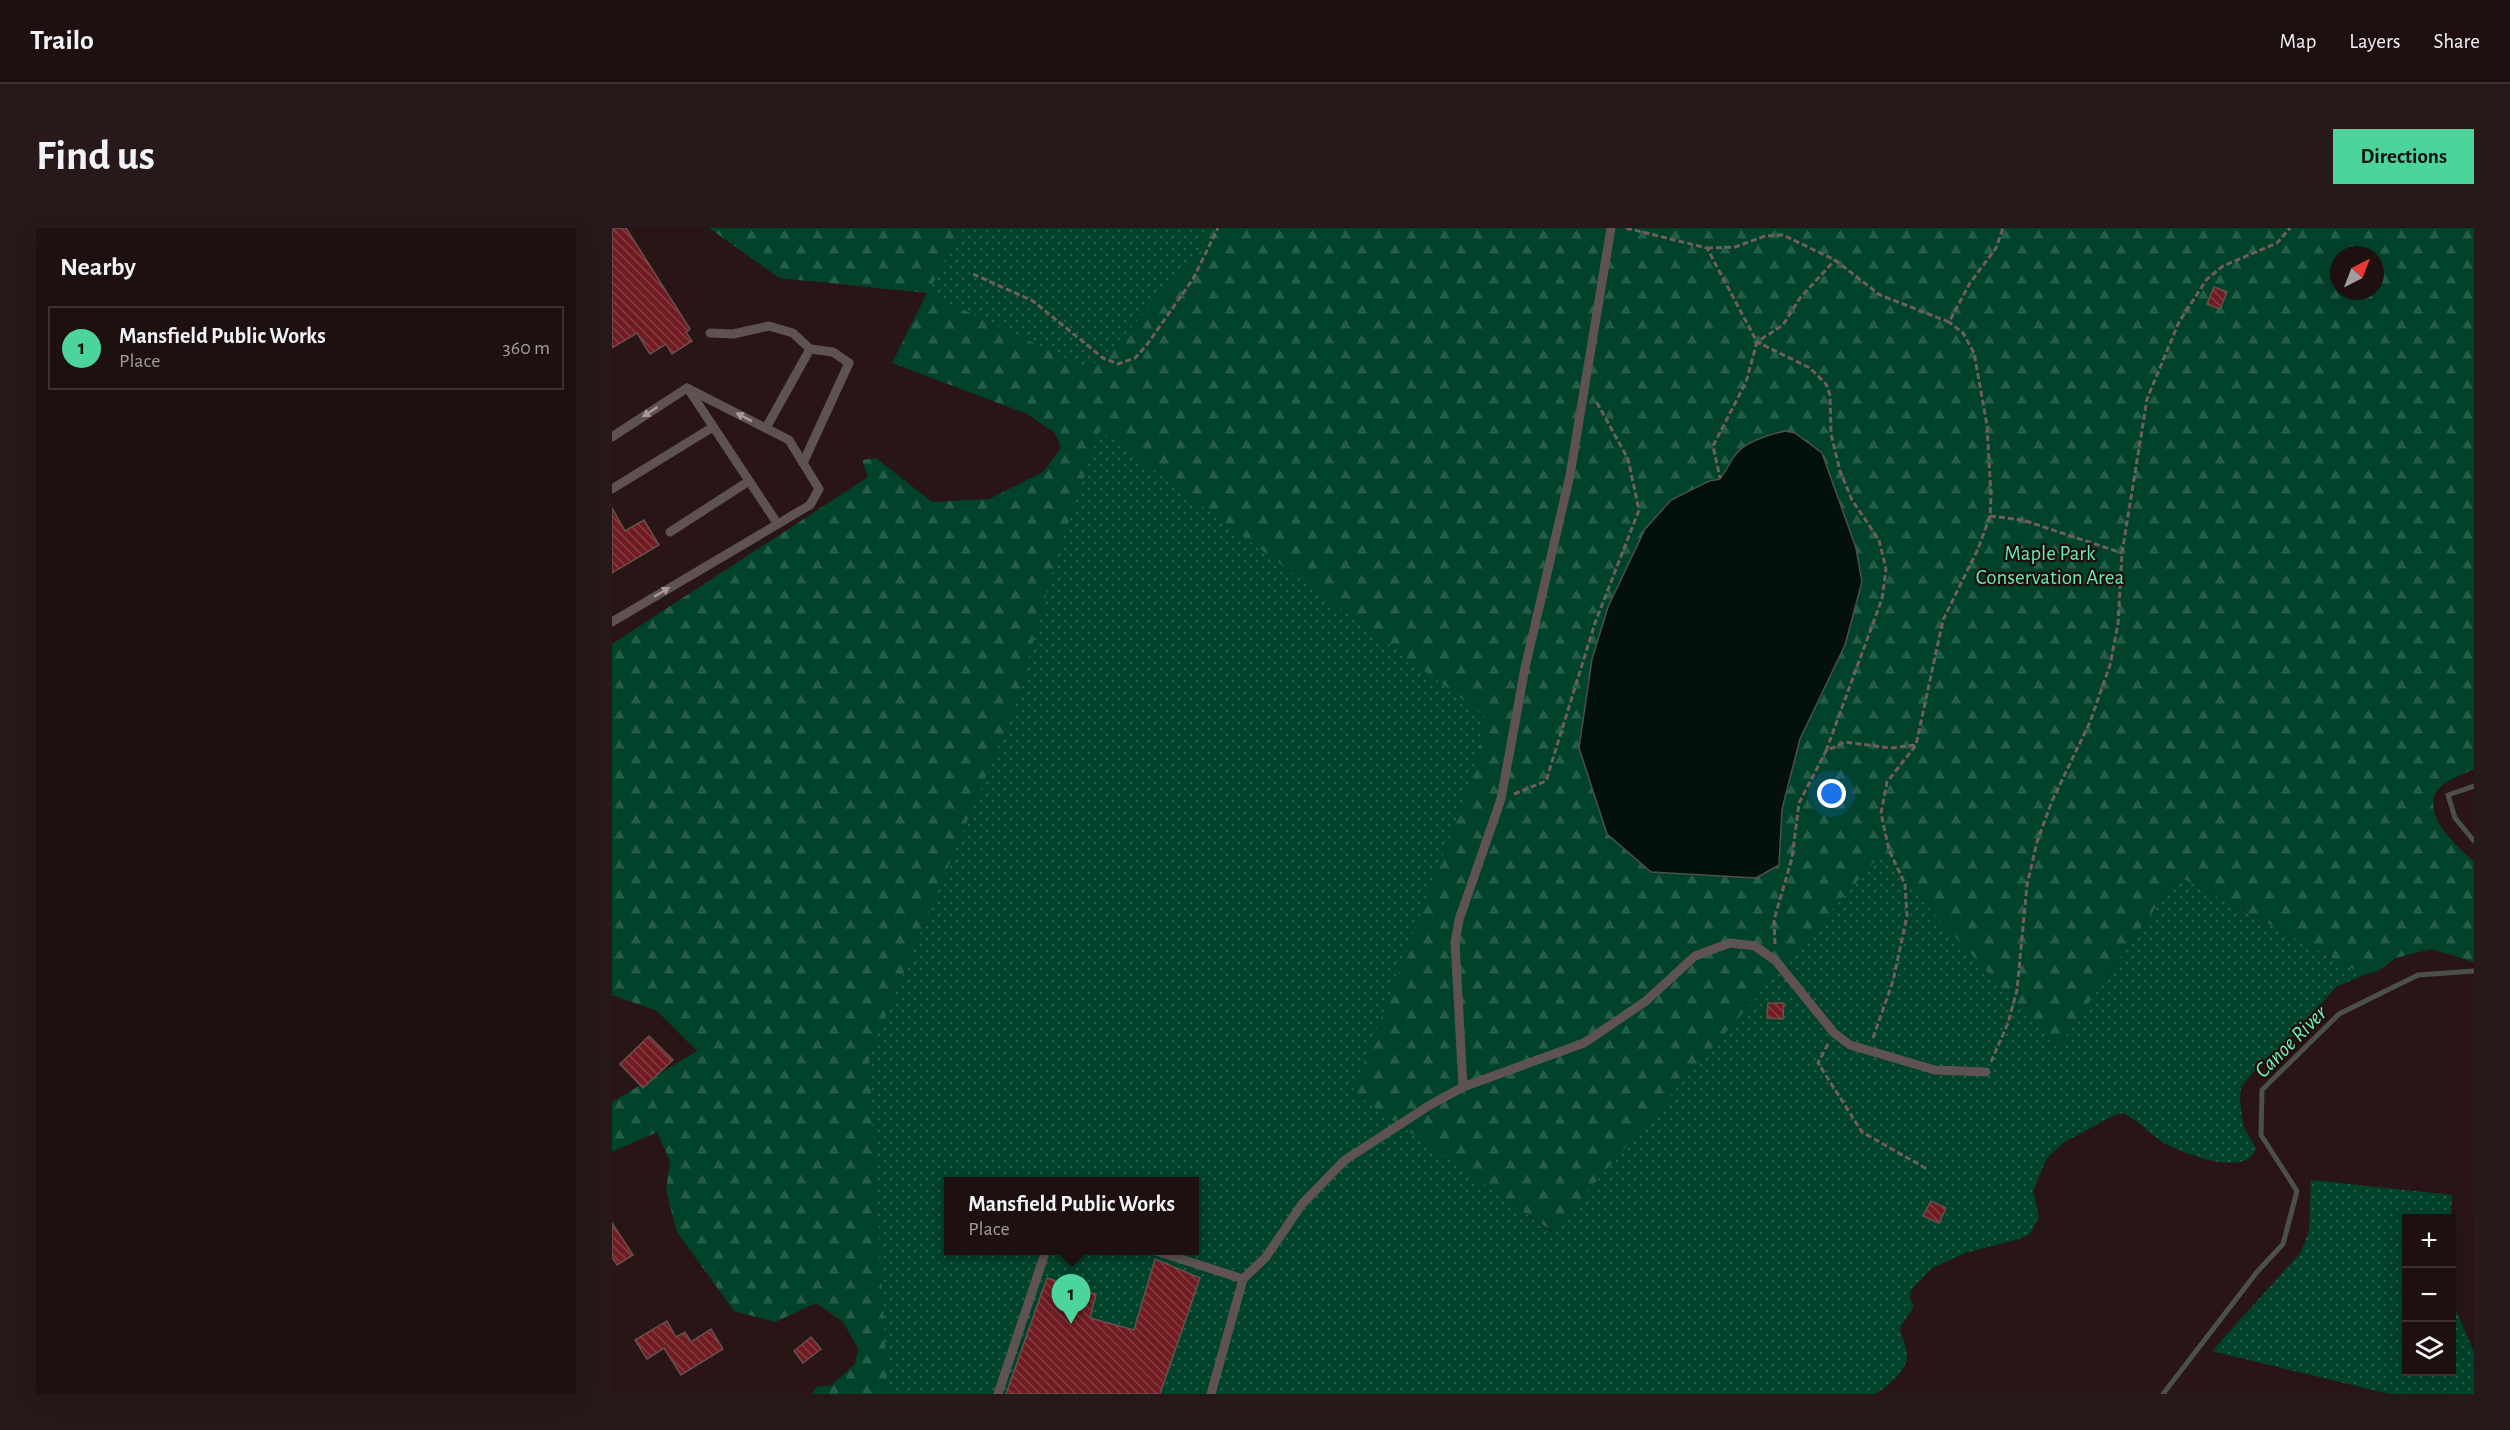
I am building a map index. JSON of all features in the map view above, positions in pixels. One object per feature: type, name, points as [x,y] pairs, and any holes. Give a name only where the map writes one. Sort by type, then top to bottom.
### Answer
[{"type":"lane","points":[[1463,1087],[1455,942],[1459,920],[1501,799],[1525,668],[1570,475],[1611,228]]},
{"type":"lane","points":[[710,333],[733,334],[769,326],[793,333],[810,349],[833,352],[849,363],[803,463]]},
{"type":"lane","points":[[766,428],[810,349]]},
{"type":"lane","points":[[612,622],[810,505],[819,489],[789,440],[687,388]]},
{"type":"lane","points":[[687,388],[777,523]]},
{"type":"lane","points":[[612,437],[687,388]]},
{"type":"lane","points":[[612,489],[713,427]]},
{"type":"lane","points":[[670,532],[749,482]]},
{"type":"lane","points":[[1211,1394],[1243,1279],[1266,1257],[1302,1204],[1345,1160],[1430,1105],[1463,1087],[1584,1043],[1646,1001],[1695,956],[1730,943],[1755,946],[1776,961],[1834,1033],[1850,1045],[1935,1070],[1986,1072]]},
{"type":"lane","points":[[998,1394],[1045,1255]]},
{"type":"lane","points":[[1166,1255],[1243,1279]]},
{"type":"path","points":[[973,274],[1034,301],[1103,358],[1118,364],[1134,358],[1146,346],[1193,279],[1218,228]]},
{"type":"path","points":[[1626,228],[1707,248],[1735,247],[1765,236],[1783,236],[1835,260],[1880,295],[1950,322],[1963,333],[1974,353],[1987,425],[1990,516],[1978,549],[1943,620],[1916,746],[1887,782],[1881,813],[1889,850],[1905,884],[1907,916],[1893,981],[1869,1050]]},
{"type":"path","points":[[1950,322],[1970,284],[1996,248],[2003,228]]},
{"type":"path","points":[[1986,1072],[2008,1023],[2017,990],[2027,885],[2037,842],[2052,801],[2090,722],[2110,665],[2118,624],[2122,553],[2147,399],[2179,322],[2207,279],[2223,266],[2277,243],[2290,228]]},
{"type":"path","points":[[1707,248],[1757,342],[1810,368],[1826,384],[1830,394],[1831,434],[1840,471],[1852,500],[1879,540],[1886,569],[1882,599],[1826,751],[1799,803],[1792,858],[1774,920],[1776,961]]},
{"type":"path","points":[[1720,478],[1713,446],[1746,382],[1757,342],[1783,325],[1800,298],[1835,260]]},
{"type":"path","points":[[1501,799],[1546,782],[1595,623],[1639,510],[1628,459],[1586,382]]},
{"type":"path","points":[[1990,516],[2023,520],[2122,553]]},
{"type":"path","points":[[1826,751],[1845,742],[1890,748],[1916,746]]},
{"type":"path","points":[[1834,1033],[1818,1063],[1862,1132],[1927,1169]]},
{"type":"green space","name":"Maple Park Conservation Area","points":[[709,228],[2474,228],[2474,769],[2444,784],[2437,791],[2433,800],[2437,820],[2459,848],[2474,861],[2474,962],[2431,949],[2396,958],[2378,971],[2364,975],[2178,876],[2057,1048],[1880,856],[1553,1232],[1489,1188],[1302,1152],[1007,1177],[944,1177],[944,1255],[948,1255],[943,1394],[812,1394],[817,1387],[832,1385],[855,1364],[858,1348],[843,1322],[816,1303],[775,1322],[734,1311],[677,1232],[666,1191],[670,1161],[657,1132],[612,1152],[612,1102],[697,1051],[657,1011],[612,995],[612,644],[868,477],[862,460],[876,458],[932,502],[989,499],[1043,472],[1061,448],[1055,433],[1027,414],[892,363],[927,293],[779,278]]},
{"type":"green space","points":[[962,228],[1209,228],[1198,255],[1103,358],[1087,368],[928,293]]},
{"type":"green space","points":[[1100,430],[1485,716],[1475,770],[1353,1092],[1552,1232],[1880,855],[2057,1048],[2178,876],[2364,975],[2336,987],[2276,1056],[2253,1072],[2241,1087],[2243,1126],[2256,1148],[2250,1157],[2241,1162],[2228,1163],[2198,1157],[2164,1143],[2123,1113],[2063,1143],[2047,1158],[2033,1191],[2039,1217],[2030,1234],[1965,1253],[1932,1268],[1911,1290],[1910,1299],[1914,1306],[1900,1328],[1907,1352],[1906,1361],[1896,1378],[1875,1394],[888,1394],[869,1056],[1014,709],[1057,557]]},
{"type":"green space","points":[[2311,1180],[2452,1195],[2451,1214],[2402,1214],[2402,1376],[2456,1376],[2456,1310],[2474,1352],[2474,1394],[2389,1394],[2212,1351],[2301,1252],[2309,1231]]},
{"type":"shaded area","points":[[1785,431],[1795,433],[1822,453],[1856,548],[1862,582],[1845,645],[1800,739],[1782,809],[1779,865],[1756,878],[1651,872],[1607,834],[1579,748],[1592,659],[1608,607],[1645,529],[1671,500],[1709,481],[1720,479],[1737,452],[1749,443]]},
{"type":"building","points":[[612,228],[626,228],[690,329],[686,332],[692,341],[672,354],[666,344],[650,354],[637,333],[612,348]]},
{"type":"building","points":[[2214,287],[2227,292],[2220,309],[2207,304]]},
{"type":"building","points":[[612,508],[625,531],[644,520],[659,545],[612,573]]},
{"type":"building","points":[[1768,1003],[1784,1003],[1783,1019],[1767,1018]]},
{"type":"building","points":[[649,1036],[673,1060],[643,1088],[620,1064]]},
{"type":"building","points":[[1931,1201],[1946,1208],[1939,1223],[1923,1216]]},
{"type":"building","points":[[612,1223],[633,1255],[617,1265],[612,1257]]},
{"type":"building","points":[[1155,1259],[1200,1278],[1160,1394],[1006,1394],[1047,1278],[1096,1294],[1090,1318],[1134,1330]]},
{"type":"building","points":[[667,1321],[676,1337],[685,1332],[691,1342],[711,1329],[723,1349],[681,1375],[664,1348],[647,1359],[635,1340]]},
{"type":"building","points":[[811,1337],[821,1349],[803,1363],[794,1351]]},
{"type":"waterway","name":"Canoe River","points":[[2474,786],[2448,795],[2455,818],[2474,841]]},
{"type":"waterway","name":"Canoe River","points":[[2163,1394],[2257,1272],[2283,1244],[2297,1191],[2261,1135],[2262,1090],[2339,1014],[2418,975],[2474,971]]},
{"type":"place","name":"Mansfield Public Works","points":[[1071,1324]]}]
